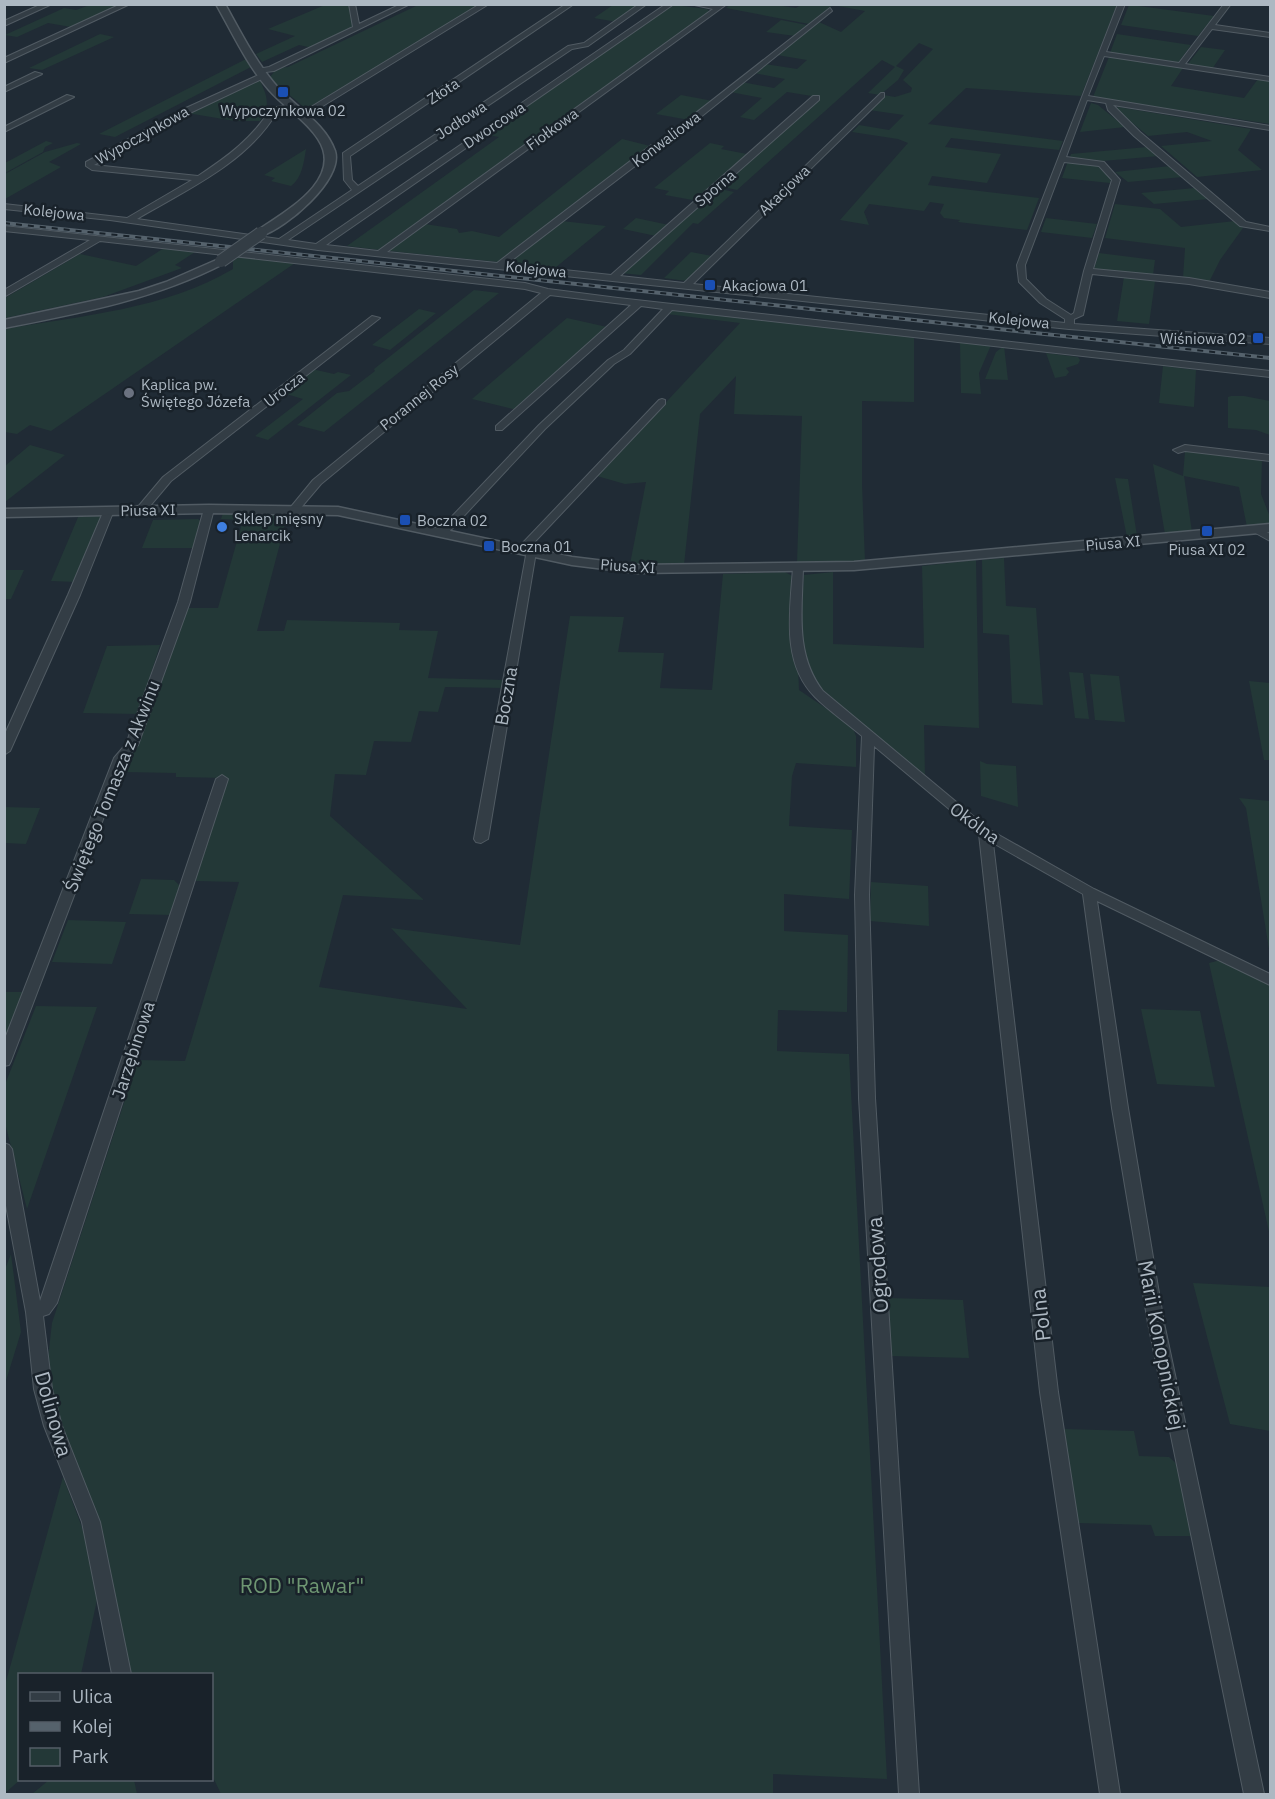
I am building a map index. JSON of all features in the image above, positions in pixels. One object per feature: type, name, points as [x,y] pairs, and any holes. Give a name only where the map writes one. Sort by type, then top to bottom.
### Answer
[{"type":"street","points":[[4,24],[49,4]]},
{"type":"street","points":[[4,61],[127,4]]},
{"type":"street","points":[[4,324],[112,302],[150,292],[184,279],[220,261],[261,233],[314,193],[327,176],[330,151],[324,140],[262,73],[220,4]]},
{"type":"street","points":[[352,4],[358,28]]},
{"type":"street","name":"Wypoczynkowa","points":[[197,178],[88,165],[262,73],[407,4]]},
{"type":"street","points":[[310,110],[486,4]]},
{"type":"street","name":"Złota","points":[[357,190],[347,177],[346,155],[571,4]]},
{"type":"street","name":"Jodłowa","points":[[280,242],[570,46],[586,45],[644,4]]},
{"type":"street","name":"Dworcowa","points":[[318,247],[671,4]]},
{"type":"street","points":[[693,4],[721,6]]},
{"type":"street","name":"Kolejowa","points":[[1069,322],[1030,290],[1022,280],[1021,265],[1122,4]]},
{"type":"street","points":[[1181,65],[1227,4]]},
{"type":"street","name":"Fiołkowa","points":[[380,253],[721,6]]},
{"type":"street","name":"Konwaliowa","points":[[499,266],[653,148],[663,143],[830,10]]},
{"type":"street","points":[[1211,27],[1270,35]]},
{"type":"street","points":[[1103,54],[1270,79]]},
{"type":"street","points":[[4,90],[38,74]]},
{"type":"street","name":"Akacjowa","points":[[688,284],[881,95]]},
{"type":"street","points":[[4,130],[70,97]]},
{"type":"street","name":"Sporna","points":[[614,277],[816,98]]},
{"type":"street","points":[[1086,98],[1270,128]]},
{"type":"street","points":[[1111,101],[1109,104],[1111,108],[1137,134],[1239,220],[1244,224],[1270,229]]},
{"type":"street","points":[[128,221],[255,138],[275,109],[291,106]]},
{"type":"street","points":[[1061,159],[1101,164],[1116,180],[1088,271],[1078,315],[1069,322]]},
{"type":"street","name":"Kolejowa","points":[[4,207],[318,247],[1069,322],[1146,332],[1200,334],[1270,341]]},
{"type":"street","name":"Kolejowa","points":[[4,228],[525,285],[548,291],[639,303],[845,325],[937,339],[1045,347],[1270,374]]},
{"type":"street","points":[[4,294],[98,239]]},
{"type":"street","points":[[1088,271],[1189,281],[1270,295]]},
{"type":"street","name":"Porannej Rosy","points":[[295,508],[326,475],[548,291]]},
{"type":"street","points":[[500,428],[639,303]]},
{"type":"street","points":[[443,532],[542,427],[611,362],[627,352],[671,306]]},
{"type":"street","name":"Urocza","points":[[141,510],[167,479],[375,318]]},
{"type":"street","points":[[526,551],[662,402]]},
{"type":"street","points":[[1178,450],[1185,448],[1270,458]]},
{"type":"street","name":"Piusa XI","points":[[4,513],[295,508],[338,511],[572,561],[637,569],[798,568],[919,561],[1263,529]]},
{"type":"street","name":"Świętego Tomasza z Akwinu","points":[[4,1061],[120,758],[132,745],[184,602],[209,509]]},
{"type":"street","points":[[4,751],[74,595],[108,510]]},
{"type":"street","points":[[1263,529],[1270,538]]},
{"type":"street","name":"Boczna","points":[[481,839],[526,551]]},
{"type":"street","name":"Okólna","points":[[798,568],[796,646],[803,673],[819,694],[985,833],[1089,892],[1270,980]]},
{"type":"street","name":"Ogrodowa","points":[[868,735],[862,895],[867,1098],[909,1794]]},
{"type":"street","name":"Jarzębinowa","points":[[34,1312],[43,1309],[49,1303],[222,779]]},
{"type":"street","name":"Polna","points":[[985,833],[1048,1392],[1110,1794]]},
{"type":"street","name":"Marii Konopnickiej","points":[[1089,892],[1120,1108],[1154,1313],[1254,1794]]},
{"type":"street","name":"Dolinowa","points":[[4,1149],[34,1312],[43,1389],[53,1426],[91,1521],[121,1673]]},
{"type":"green space","points":[[731,4],[796,8],[801,5],[833,5],[809,24],[726,8]]},
{"type":"green space","points":[[90,5],[123,5],[71,27],[48,23],[17,37],[5,35],[64,8],[76,10]]},
{"type":"green space","points":[[325,5],[350,5],[353,28],[313,48],[299,45],[262,62],[256,54],[295,36],[268,29]]},
{"type":"green space","points":[[418,5],[481,5],[306,109],[270,77],[277,68],[288,67]]},
{"type":"green space","points":[[613,5],[641,5],[617,22],[594,18]]},
{"type":"green space","points":[[674,5],[707,9],[710,12],[380,250],[347,246],[499,137],[483,134]]},
{"type":"green space","points":[[1117,5],[1081,96],[966,88],[928,124],[1063,141],[1059,150],[951,138],[945,147],[1001,154],[987,183],[932,176],[928,185],[1039,198],[1027,230],[958,222],[960,220],[944,218],[940,213],[944,204],[930,202],[924,211],[869,204],[864,212],[869,225],[840,220],[908,143],[898,139],[852,132],[859,125],[889,130],[904,115],[869,110],[884,95],[895,97],[911,92],[912,88],[903,80],[933,49],[919,43],[896,66],[904,70],[898,80],[880,95],[868,93],[895,67],[882,60],[737,190],[719,186],[818,97],[787,92],[754,120],[740,117],[762,98],[730,92],[742,82],[774,88],[785,79],[754,73],[765,64],[797,69],[807,60],[777,55],[819,22],[841,32],[865,11],[838,6]]},
{"type":"green space","points":[[1129,5],[1214,16],[1198,36],[1121,25]]},
{"type":"green space","points":[[781,20],[807,26],[795,36],[766,32]]},
{"type":"green space","points":[[100,34],[114,37],[42,70],[29,68]]},
{"type":"green space","points":[[1117,34],[1191,45],[1178,63],[1110,53]]},
{"type":"green space","points":[[1201,47],[1225,50],[1212,69],[1187,65]]},
{"type":"green space","points":[[1109,57],[1183,68],[1171,86],[1244,98],[1258,79],[1270,81],[1270,124],[1093,97]]},
{"type":"green space","points":[[246,59],[251,67],[115,137],[99,134]]},
{"type":"green space","points":[[252,81],[260,81],[266,97],[267,106],[260,121],[235,121],[187,113]]},
{"type":"green space","points":[[681,95],[713,101],[689,120],[656,114]]},
{"type":"green space","points":[[1091,103],[1098,105],[1125,127],[1080,132]]},
{"type":"green space","points":[[1118,107],[1251,129],[1238,150],[1262,170],[1197,177],[1161,146],[1212,141],[1187,132],[1148,136],[1116,109]]},
{"type":"green space","points":[[622,139],[650,146],[498,262],[389,251],[425,224],[457,229],[459,233],[472,231],[499,237]]},
{"type":"green space","points":[[46,141],[53,143],[45,147],[43,152],[5,173],[5,163]]},
{"type":"green space","points":[[77,143],[81,144],[49,162],[61,167],[5,199],[5,174],[45,152]]},
{"type":"green space","points":[[710,143],[724,146],[721,149],[752,155],[698,201],[665,195],[669,191],[654,188]]},
{"type":"green space","points":[[1147,147],[1159,156],[1103,161],[1070,157],[1071,154]]},
{"type":"green space","points":[[306,149],[300,174],[291,186],[271,181],[275,178],[264,175]]},
{"type":"green space","points":[[1068,161],[1096,165],[1111,178],[1110,183],[1062,178]]},
{"type":"green space","points":[[1170,166],[1183,177],[1128,182],[1115,172]]},
{"type":"green space","points":[[716,188],[734,192],[698,224],[693,223],[641,275],[620,273]]},
{"type":"green space","points":[[1195,188],[1209,199],[1154,204],[1141,193]]},
{"type":"green space","points":[[1115,204],[1160,209],[1181,227],[1235,221],[1243,228],[1220,260],[1209,282],[1183,278],[1185,248],[1105,238]]},
{"type":"green space","points":[[636,218],[669,225],[656,236],[623,229]]},
{"type":"green space","points":[[1046,218],[1097,224],[1092,238],[1041,232]]},
{"type":"green space","points":[[562,221],[606,226],[555,268],[508,263]]},
{"type":"green space","points":[[164,248],[195,252],[175,265],[182,268],[103,297],[5,318],[5,298],[80,254],[136,266]]},
{"type":"green space","points":[[691,252],[712,256],[686,281],[664,278]]},
{"type":"green space","points":[[1099,253],[1155,260],[1153,275],[1094,269]]},
{"type":"green space","points":[[239,257],[295,263],[51,431],[30,425],[17,434],[5,432],[5,329],[92,315],[151,302],[207,283],[233,269],[233,261]]},
{"type":"green space","points":[[1124,277],[1155,281],[1149,324],[1117,321]]},
{"type":"green space","points":[[474,290],[499,293],[324,432],[297,425],[337,393],[349,391]]},
{"type":"green space","points":[[672,308],[914,337],[914,402],[862,401],[865,562],[797,563],[802,416],[734,414],[736,376],[700,414],[684,565],[630,564],[646,482],[625,484],[597,476],[740,323],[667,314]]},
{"type":"green space","points":[[419,309],[436,313],[390,350],[372,345]]},
{"type":"green space","points":[[567,318],[607,327],[517,410],[472,399]]},
{"type":"green space","points":[[960,342],[991,345],[979,373],[981,394],[961,393]]},
{"type":"green space","points":[[1004,346],[1008,380],[985,379],[996,352]]},
{"type":"green space","points":[[1046,353],[1078,357],[1080,360],[1078,364],[1066,368],[1069,372],[1066,376],[1055,378]]},
{"type":"green space","points":[[1163,366],[1196,370],[1194,407],[1159,403]]},
{"type":"green space","points":[[312,369],[351,375],[268,440],[255,436],[303,399],[283,393]]},
{"type":"green space","points":[[1228,397],[1270,401],[1270,435],[1256,430],[1228,428]]},
{"type":"green space","points":[[30,445],[65,455],[5,502],[5,466]]},
{"type":"green space","points":[[1185,452],[1262,459],[1261,494],[1270,517],[1270,524],[1247,527],[1239,487],[1184,476],[1192,532],[1165,534],[1153,464],[1183,476]]},
{"type":"green space","points":[[1115,478],[1128,479],[1137,536],[1127,537]]},
{"type":"green space","name":"ROD \"Rawar\"","points":[[223,513],[288,513],[257,631],[284,631],[287,620],[400,623],[399,630],[438,631],[428,678],[506,680],[505,688],[445,687],[438,712],[419,711],[411,742],[374,741],[366,775],[335,774],[330,816],[424,900],[343,895],[319,987],[467,1009],[391,928],[520,945],[570,616],[624,617],[618,652],[664,653],[660,688],[712,690],[723,574],[785,572],[794,577],[799,690],[852,726],[856,736],[856,767],[796,763],[792,776],[789,826],[852,830],[849,899],[784,894],[784,931],[848,935],[847,1012],[778,1010],[777,1051],[849,1054],[887,1779],[773,1774],[773,1794],[221,1794],[213,1777],[213,1673],[127,1673],[105,1573],[50,1392],[48,1358],[52,1323],[138,1060],[185,1061],[239,882],[195,881],[228,778],[176,777],[176,773],[124,772],[186,608],[218,608],[243,520],[221,519]]},
{"type":"green space","points":[[79,515],[103,515],[77,582],[51,581]]},
{"type":"green space","points":[[198,519],[202,522],[195,548],[142,548],[153,520]]},
{"type":"green space","points":[[1004,558],[1006,606],[1036,608],[1043,705],[1012,703],[1009,635],[983,633],[982,560]]},
{"type":"green space","points":[[976,560],[979,728],[924,725],[925,777],[824,694],[808,673],[799,642],[804,575],[833,572],[833,644],[924,648],[922,566]]},
{"type":"green space","points":[[5,570],[24,570],[11,599],[5,599]]},
{"type":"green space","points":[[160,645],[138,714],[83,713],[107,646]]},
{"type":"green space","points":[[1069,672],[1083,673],[1089,719],[1075,718]]},
{"type":"green space","points":[[1090,674],[1119,676],[1125,722],[1095,720]]},
{"type":"green space","points":[[1249,681],[1270,683],[1270,760],[1264,760]]},
{"type":"green space","points":[[980,761],[987,764],[1016,766],[1018,807],[981,796]]},
{"type":"green space","points":[[1239,798],[1270,801],[1270,955],[1246,808]]},
{"type":"green space","points":[[5,807],[40,808],[26,844],[5,843]]},
{"type":"green space","points":[[141,879],[174,880],[181,887],[172,915],[129,914]]},
{"type":"green space","points":[[871,882],[928,886],[929,926],[870,921]]},
{"type":"green space","points":[[68,920],[126,922],[112,964],[52,962]]},
{"type":"green space","points":[[1221,960],[1270,984],[1270,1236],[1209,963]]},
{"type":"green space","points":[[5,992],[25,992],[5,1046]]},
{"type":"green space","points":[[36,1006],[97,1007],[27,1209],[5,1123],[4,1087]]},
{"type":"green space","points":[[1141,1009],[1200,1011],[1215,1087],[1157,1084]]},
{"type":"green space","points":[[11,1254],[21,1332],[5,1384],[4,1272]]},
{"type":"green space","points":[[1193,1283],[1270,1287],[1270,1431],[1230,1424]]},
{"type":"green space","points":[[887,1298],[963,1300],[969,1358],[890,1356]]},
{"type":"green space","points":[[1064,1429],[1134,1431],[1139,1456],[1169,1457],[1179,1466],[1195,1536],[1155,1536],[1151,1525],[1078,1523]]},
{"type":"green space","points":[[63,1477],[89,1546],[97,1600],[81,1673],[18,1673],[19,1781],[5,1793],[5,1685]]},
{"type":"green space","points":[[48,1781],[134,1781],[137,1794],[32,1794]]},
{"type":"railway","points":[[4,223],[1270,358]]},
{"type":"place","name":"Wypoczynkowa 02","points":[[283,92]]},
{"type":"place","name":"Akacjowa 01","points":[[710,285]]},
{"type":"place","name":"Wiśniowa 02","points":[[1258,338]]},
{"type":"place","name":"Kaplica pw. Świętego Józefa","points":[[129,393]]},
{"type":"place","name":"Boczna 02","points":[[405,520]]},
{"type":"place","name":"Sklep mięsny Lenarcik","points":[[222,527]]},
{"type":"place","name":"Piusa XI 02","points":[[1207,531]]},
{"type":"place","name":"Boczna 01","points":[[489,546]]}]
